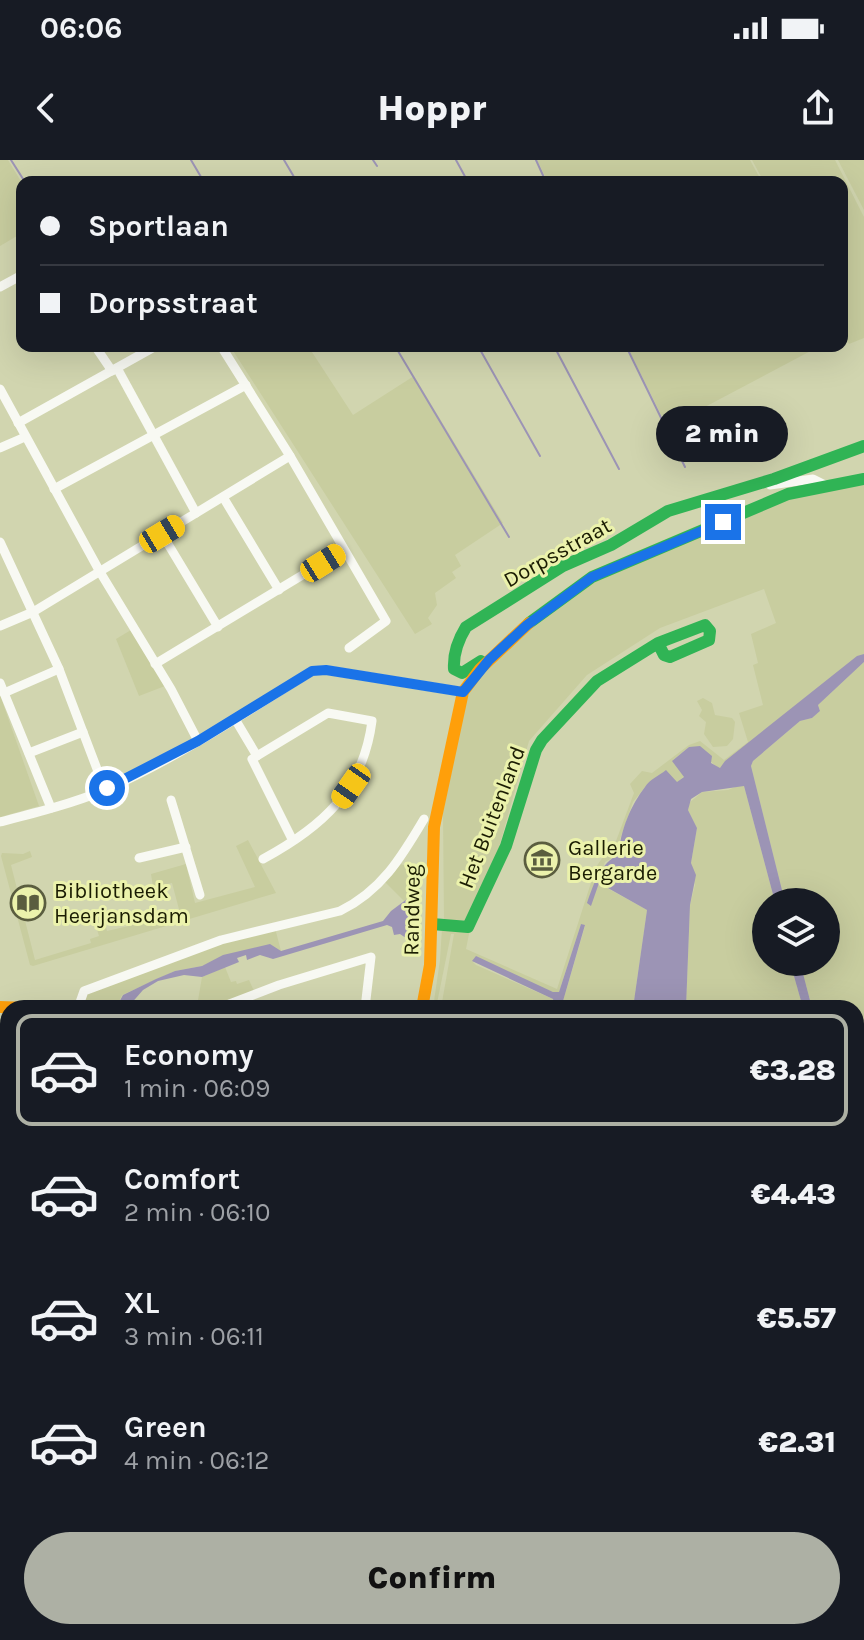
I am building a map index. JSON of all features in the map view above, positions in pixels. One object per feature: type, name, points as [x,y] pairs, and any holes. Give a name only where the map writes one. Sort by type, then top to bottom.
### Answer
[{"type":"street","points":[[100,352],[115,369],[196,513]]},
{"type":"street","points":[[18,423],[145,352]]},
{"type":"street","points":[[225,352],[290,456],[386,621],[349,648]]},
{"type":"street","points":[[54,489],[246,385]]},
{"type":"street","points":[[0,389],[100,572],[198,741]]},
{"type":"street","points":[[0,448],[25,437]]},
{"type":"street","name":"Dorpsstraat","points":[[497,653],[462,673],[454,669],[453,658],[459,638],[475,619],[505,604],[563,566],[611,545],[668,511],[757,485],[864,446]]},
{"type":"street","points":[[0,626],[33,612],[290,456]]},
{"type":"street","name":"Dorpsstraat","points":[[757,485],[813,479],[825,485]]},
{"type":"street","name":"Dorpsstraat","points":[[81,1000],[84,991],[148,969],[201,946],[340,911],[359,902],[399,862],[430,816],[463,692],[472,678],[497,653],[547,608],[592,577],[788,494],[864,479]]},
{"type":"street","points":[[223,497],[279,590]]},
{"type":"street","points":[[162,534],[218,627]]},
{"type":"street","points":[[0,542],[59,669],[105,790]]},
{"type":"street","points":[[155,664],[344,550]]},
{"type":"street","name":"Het Buitenland","points":[[432,924],[470,925],[506,846],[538,745],[597,681],[658,643]]},
{"type":"street","points":[[51,808],[2,688],[59,669]]},
{"type":"street","points":[[0,822],[105,790],[198,741],[312,671],[326,670],[463,692]]},
{"type":"street","points":[[263,859],[293,841],[320,822],[351,786],[365,756],[372,721],[328,713],[252,759],[293,841]]},
{"type":"street","points":[[235,719],[257,756]]},
{"type":"street","points":[[29,753],[83,732]]},
{"type":"street","points":[[171,800],[200,895]]},
{"type":"street","name":"Randweg","points":[[423,1000],[430,965],[432,924],[430,816]]},
{"type":"street","points":[[139,858],[186,847]]},
{"type":"street","points":[[240,1000],[371,957],[366,1000]]},
{"type":"green space","points":[[0,160],[8,160],[18,176],[16,237],[0,246]]},
{"type":"green space","points":[[537,160],[750,160],[759,176],[545,176]]},
{"type":"green space","points":[[752,160],[835,160],[843,176],[761,176]]},
{"type":"green space","points":[[838,160],[864,160],[864,210],[848,176]]},
{"type":"green space","points":[[848,186],[864,217],[864,338],[849,344]]},
{"type":"green space","points":[[234,352],[312,352],[353,415],[414,376],[503,523],[455,555],[461,566],[452,572],[456,578],[435,593],[437,605],[428,618],[432,624],[415,634]]},
{"type":"green space","points":[[630,352],[809,352],[667,427]]},
{"type":"green space","points":[[864,483],[864,654],[719,769],[696,748],[689,747],[673,760],[684,776],[677,783],[645,787],[633,802],[618,845],[619,854],[605,862],[590,905],[598,883],[647,910],[634,1000],[563,1000],[585,926],[581,924],[559,992],[472,961],[553,1000],[442,1000],[454,934],[451,934],[438,1000],[434,1000],[442,928],[470,929],[466,949],[557,989],[596,867],[613,849],[634,793],[630,784],[642,771],[652,773],[689,745],[700,741],[724,760],[748,742],[739,713],[763,705],[753,665],[758,663],[751,634],[776,623],[764,589],[660,628],[587,675],[529,741],[490,879],[465,923],[444,922],[443,813],[466,700],[481,674],[538,621],[604,576],[802,495]]},
{"type":"green space","points":[[131,630],[165,686],[139,696],[116,639]]},
{"type":"green space","points":[[864,662],[864,1000],[810,1000],[804,976],[840,976],[840,888],[782,888],[751,766],[800,721],[812,718],[820,711],[818,705]]},
{"type":"green space","points":[[0,695],[39,806],[0,817]]},
{"type":"green space","points":[[703,698],[712,703],[715,715],[732,718],[735,722],[733,739],[727,746],[713,747],[704,734],[706,722],[699,716],[702,710],[697,701]]},
{"type":"green space","points":[[744,786],[771,888],[752,888],[752,976],[794,976],[801,1000],[686,1000],[690,905],[695,885],[691,863],[697,828],[688,810],[689,803],[702,792]]},
{"type":"green space","points":[[248,840],[276,893],[30,965],[2,853],[23,854],[30,851],[32,857],[11,865],[35,960],[91,943],[90,939],[99,936],[94,920],[104,918],[107,931],[133,925],[132,919],[180,913],[172,883],[153,887],[151,874],[186,864],[195,903],[255,887],[236,846]]},
{"type":"green space","points":[[401,864],[420,872],[422,941],[411,943],[409,940],[413,936],[407,900],[404,901],[385,882]]},
{"type":"green space","points":[[275,928],[281,951],[255,949],[237,952],[202,966],[175,971],[122,995],[120,1000],[84,1000],[87,994],[202,949]]},
{"type":"green space","points":[[225,967],[231,982],[236,981],[237,984],[249,980],[254,991],[230,1000],[198,1000],[202,977]]},
{"type":"shaded area","points":[[864,654],[864,662],[818,705],[820,711],[812,718],[800,721],[751,766],[782,888],[771,888],[744,786],[702,792],[691,799],[688,810],[697,828],[691,863],[696,875],[690,905],[686,1000],[634,1000],[647,910],[599,883],[591,906],[587,903],[595,881],[602,869],[619,854],[631,810],[649,782],[666,770],[677,782],[684,777],[672,761],[689,747],[700,746],[712,756],[711,763],[720,768],[857,656]]},
{"type":"shaded area","points":[[407,899],[413,936],[409,940],[400,934],[394,935],[392,927],[387,925],[273,959],[260,955],[247,960],[246,955],[237,958],[239,962],[202,977],[184,975],[158,981],[134,1000],[120,1000],[123,995],[156,979],[175,971],[202,966],[223,955],[270,944],[281,951],[383,921]]},
{"type":"shaded area","points":[[581,924],[585,925],[563,1000],[553,1000],[472,961],[476,956],[559,992]]},
{"type":"shaded area","points":[[794,976],[804,976],[810,1000],[801,1000]]},
{"type":"waterway","points":[[11,160],[21,176]]},
{"type":"waterway","points":[[191,160],[200,176]]},
{"type":"waterway","points":[[284,160],[293,176]]},
{"type":"waterway","points":[[373,160],[377,166]]},
{"type":"waterway","points":[[456,160],[465,176]]},
{"type":"waterway","points":[[536,160],[543,176]]},
{"type":"waterway","points":[[399,352],[509,537]]},
{"type":"waterway","points":[[481,352],[540,456]]},
{"type":"waterway","points":[[557,352],[619,469]]},
{"type":"waterway","points":[[629,352],[685,467]]},
{"type":"traffic: fast","points":[[481,661],[462,673],[454,669],[457,647],[466,627],[563,566],[611,545],[668,511],[774,479],[864,446]]},
{"type":"traffic: fast","points":[[529,623],[592,577],[788,494],[864,479]]},
{"type":"traffic: fast","points":[[432,924],[468,927],[506,846],[536,750],[597,681],[658,643],[705,625],[710,631],[709,640],[670,657],[664,655],[658,643]]},
{"type":"traffic: slow","points":[[423,1000],[430,965],[434,827],[463,692],[480,669],[529,623]]},
{"type":"place","name":"Gallerie Bergarde","points":[[542,860]]},
{"type":"place","name":"Bibliotheek Heerjansdam","points":[[28,903]]},
{"type":"route","points":[[107,788],[198,741],[312,671],[326,670],[463,692],[489,660],[527,625],[592,577],[723,522]]}]
